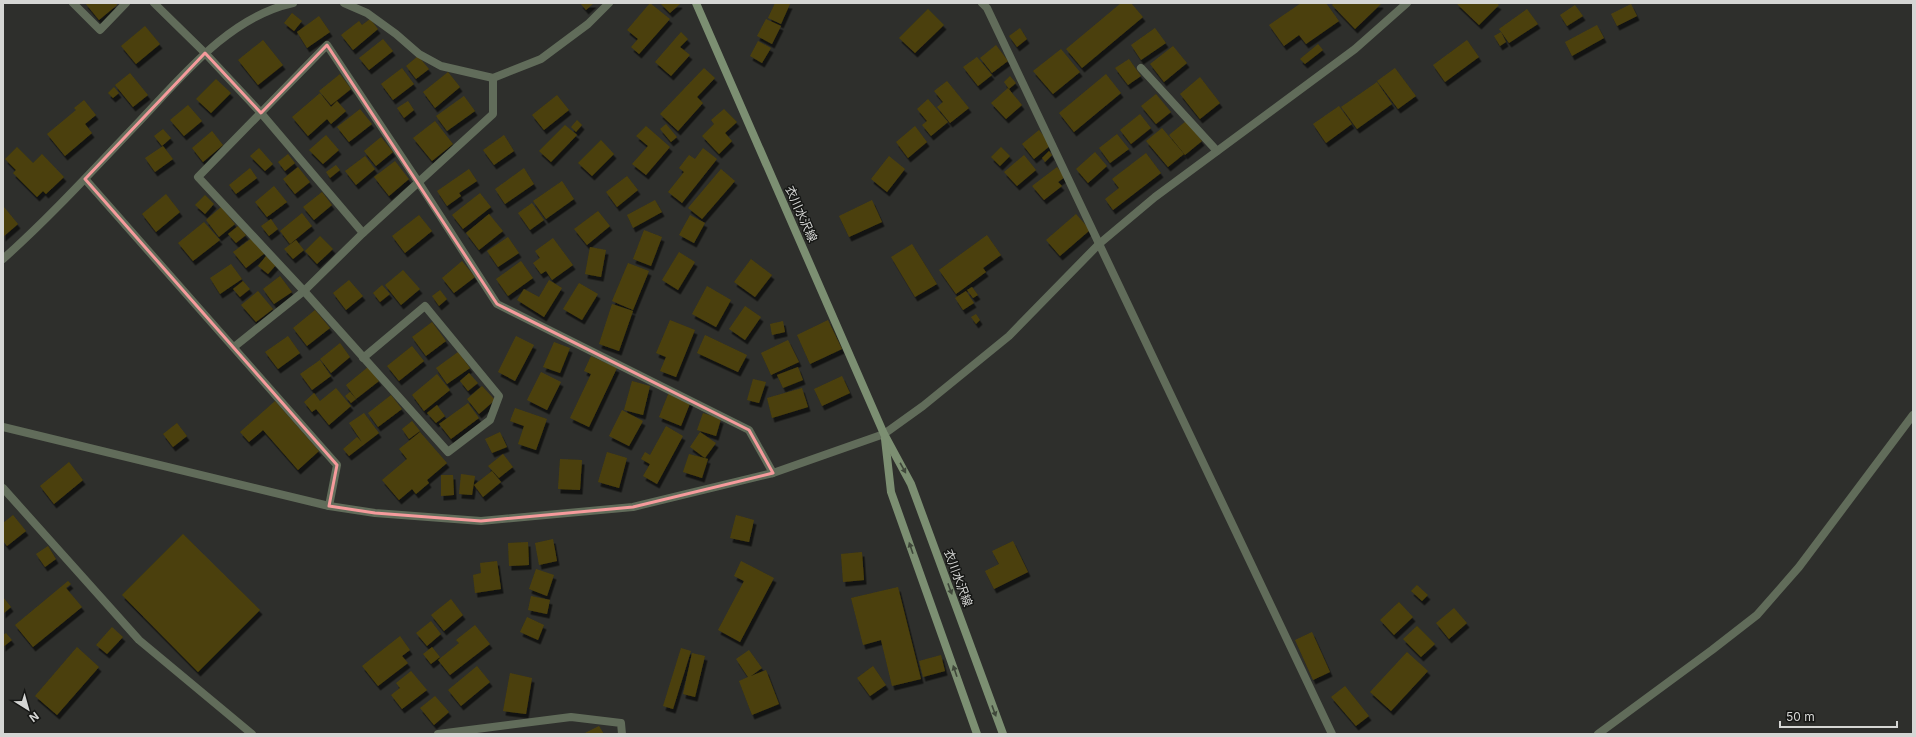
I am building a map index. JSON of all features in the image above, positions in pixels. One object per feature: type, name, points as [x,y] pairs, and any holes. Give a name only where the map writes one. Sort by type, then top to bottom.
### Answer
[{"type":"main road","name":"衣川水沢線","points":[[696,3],[884,434],[911,484],[1003,734]]},
{"type":"main road","name":"衣川水沢線","points":[[884,434],[892,492],[977,734]]},
{"type":"street","points":[[73,3],[100,30],[126,3]]},
{"type":"street","points":[[154,3],[205,53],[261,113],[363,233]]},
{"type":"street","points":[[3,259],[84,179],[205,53],[258,15],[293,3]]},
{"type":"street","points":[[344,3],[367,13],[396,34],[419,54],[441,66],[493,78],[541,59],[588,24],[609,3]]},
{"type":"street","points":[[982,3],[987,8],[1332,734]]},
{"type":"street","points":[[3,428],[329,506],[375,513],[481,521],[633,507],[773,473],[884,434],[923,406],[1009,336],[1099,244],[1155,197],[1355,49],[1406,3]]},
{"type":"street","points":[[363,358],[426,306],[499,396],[490,420],[448,452],[363,358],[304,291],[198,177],[327,45],[497,304],[749,430],[773,473]]},
{"type":"street","points":[[1141,68],[1217,151]]},
{"type":"street","points":[[234,346],[304,291],[363,233],[493,114],[493,78]]},
{"type":"street","points":[[84,179],[234,346],[337,465],[329,506]]},
{"type":"street","points":[[1598,734],[1757,615],[1799,567],[1913,415]]},
{"type":"street","points":[[3,488],[139,640],[252,734]]},
{"type":"street","points":[[438,734],[571,717],[621,723],[622,734]]},
{"type":"highlighted area","points":[[327,45],[497,304],[749,430],[773,473],[633,507],[481,521],[375,513],[329,506],[337,465],[85,179],[205,53],[261,113]]},
{"type":"building","points":[[85,3],[116,3],[117,5],[99,20]]},
{"type":"building","points":[[580,3],[594,3],[586,10]]},
{"type":"building","points":[[650,3],[670,19],[639,54],[631,47],[638,39],[627,30]]},
{"type":"building","points":[[660,3],[679,3],[680,4],[670,13]]},
{"type":"building","points":[[775,3],[790,4],[781,24],[768,18]]},
{"type":"building","points":[[1121,3],[1131,3],[1143,17],[1082,68],[1066,49]]},
{"type":"building","points":[[1301,3],[1326,3],[1339,21],[1306,44],[1299,35],[1284,46],[1269,25]]},
{"type":"building","points":[[1334,3],[1381,4],[1355,29],[1332,5]]},
{"type":"building","points":[[1456,3],[1496,3],[1499,5],[1479,25]]},
{"type":"building","points":[[1631,4],[1637,16],[1617,26],[1611,14]]},
{"type":"building","points":[[1575,5],[1583,16],[1567,26],[1560,15]]},
{"type":"building","points":[[928,9],[944,25],[915,53],[899,38]]},
{"type":"building","points":[[1527,9],[1538,24],[1509,43],[1499,29]]},
{"type":"building","points":[[292,13],[302,21],[294,31],[284,23]]},
{"type":"building","points":[[319,16],[330,32],[307,48],[297,32]]},
{"type":"building","points":[[370,19],[378,29],[353,50],[341,35],[359,21],[362,25]]},
{"type":"building","points":[[766,19],[781,26],[772,44],[757,36]]},
{"type":"building","points":[[1597,25],[1604,38],[1572,56],[1565,42]]},
{"type":"building","points":[[145,26],[160,44],[136,64],[121,46]]},
{"type":"building","points":[[1020,28],[1027,39],[1017,47],[1009,36]]},
{"type":"building","points":[[1155,28],[1166,43],[1141,60],[1131,45]]},
{"type":"building","points":[[681,32],[688,39],[680,47],[690,55],[671,76],[655,62]]},
{"type":"building","points":[[1501,32],[1506,42],[1500,46],[1494,36]]},
{"type":"building","points":[[383,39],[393,51],[369,70],[359,58]]},
{"type":"building","points":[[263,40],[283,65],[258,85],[238,60]]},
{"type":"building","points":[[1467,40],[1479,57],[1445,82],[1433,65]]},
{"type":"building","points":[[758,41],[771,48],[762,63],[750,56]]},
{"type":"building","points":[[1318,44],[1323,50],[1305,64],[1300,59]]},
{"type":"building","points":[[996,45],[1008,61],[992,73],[980,58]]},
{"type":"building","points":[[1173,46],[1187,63],[1164,82],[1150,64]]},
{"type":"building","points":[[1061,49],[1080,72],[1053,94],[1033,71]]},
{"type":"building","points":[[418,56],[429,69],[416,79],[406,66]]},
{"type":"building","points":[[977,57],[992,75],[978,86],[963,67]]},
{"type":"building","points":[[1129,59],[1141,76],[1128,85],[1115,68]]},
{"type":"building","points":[[402,68],[414,84],[393,100],[381,84]]},
{"type":"building","points":[[704,68],[715,78],[697,97],[703,103],[678,131],[660,114]]},
{"type":"building","points":[[1395,68],[1416,96],[1398,109],[1377,81]]},
{"type":"building","points":[[448,72],[460,87],[435,108],[423,92]]},
{"type":"building","points":[[130,73],[148,95],[133,107],[115,85]]},
{"type":"building","points":[[340,74],[351,89],[331,105],[319,91]]},
{"type":"building","points":[[1106,74],[1121,93],[1074,132],[1059,113]]},
{"type":"building","points":[[1010,76],[1016,83],[1009,89],[1004,82]]},
{"type":"building","points":[[1200,77],[1220,103],[1200,119],[1180,94]]},
{"type":"building","points":[[216,79],[231,93],[211,113],[196,99]]},
{"type":"building","points":[[947,81],[969,108],[950,123],[937,107],[943,102],[934,91]]},
{"type":"building","points":[[1377,82],[1392,104],[1357,129],[1341,107]]},
{"type":"building","points":[[114,87],[119,93],[113,98],[108,93]]},
{"type":"building","points":[[1008,88],[1022,105],[1006,119],[991,103]]},
{"type":"building","points":[[320,93],[331,107],[337,101],[346,111],[331,124],[327,119],[308,136],[292,117]]},
{"type":"building","points":[[1156,94],[1171,112],[1156,124],[1141,106]]},
{"type":"building","points":[[557,95],[569,110],[544,130],[532,115]]},
{"type":"building","points":[[464,96],[475,111],[447,131],[436,116]]},
{"type":"building","points":[[928,99],[948,122],[931,136],[922,125],[927,121],[917,109]]},
{"type":"building","points":[[84,100],[96,115],[85,124],[92,133],[65,156],[47,134],[76,110],[74,108]]},
{"type":"building","points":[[408,101],[414,110],[404,118],[397,108]]},
{"type":"building","points":[[188,105],[202,121],[184,136],[170,120]]},
{"type":"building","points":[[1339,106],[1352,124],[1326,143],[1313,124]]},
{"type":"building","points":[[360,109],[372,124],[349,142],[337,127]]},
{"type":"building","points":[[724,109],[737,122],[725,133],[732,141],[719,154],[702,136],[714,124],[711,120]]},
{"type":"building","points":[[1140,114],[1151,128],[1131,144],[1120,130]]},
{"type":"building","points":[[577,120],[582,125],[576,132],[571,127]]},
{"type":"building","points":[[435,121],[453,144],[432,161],[413,138]]},
{"type":"building","points":[[1186,121],[1202,141],[1185,155],[1169,135]]},
{"type":"building","points":[[666,124],[677,137],[671,142],[660,129]]},
{"type":"building","points":[[565,125],[577,135],[551,162],[539,151]]},
{"type":"building","points":[[646,126],[670,147],[646,175],[632,164],[648,146],[636,136]]},
{"type":"building","points":[[915,126],[927,142],[908,158],[896,142]]},
{"type":"building","points":[[1162,128],[1184,154],[1168,167],[1146,141]]},
{"type":"building","points":[[163,129],[171,138],[162,146],[154,136]]},
{"type":"building","points":[[1039,130],[1051,145],[1034,159],[1022,144]]},
{"type":"building","points":[[212,131],[223,145],[203,162],[192,148]]},
{"type":"building","points":[[1117,134],[1129,149],[1110,163],[1099,148]]},
{"type":"building","points":[[326,135],[339,150],[323,164],[309,150]]},
{"type":"building","points":[[504,135],[514,151],[494,165],[483,150]]},
{"type":"building","points":[[381,137],[393,152],[376,166],[364,151]]},
{"type":"building","points":[[601,140],[614,154],[592,176],[578,163]]},
{"type":"building","points":[[163,146],[173,159],[155,172],[145,158]]},
{"type":"building","points":[[17,147],[33,163],[42,154],[64,177],[46,194],[43,191],[37,197],[13,173],[16,170],[5,159]]},
{"type":"building","points":[[1001,147],[1010,156],[1000,166],[991,157]]},
{"type":"building","points":[[259,148],[273,164],[265,171],[250,156]]},
{"type":"building","points":[[703,148],[717,159],[682,203],[668,192],[684,172],[679,168],[689,155],[695,159]]},
{"type":"building","points":[[1049,151],[1052,155],[1045,162],[1042,158]]},
{"type":"building","points":[[1095,152],[1107,166],[1088,183],[1076,169]]},
{"type":"building","points":[[1146,153],[1161,173],[1113,210],[1105,199],[1119,188],[1112,179]]},
{"type":"building","points":[[288,154],[295,163],[285,171],[278,162]]},
{"type":"building","points":[[1024,155],[1036,170],[1017,186],[1004,172]]},
{"type":"building","points":[[365,156],[375,169],[356,185],[345,171]]},
{"type":"building","points":[[889,156],[905,169],[887,192],[871,179]]},
{"type":"building","points":[[395,161],[409,179],[389,196],[374,177]]},
{"type":"building","points":[[336,165],[340,170],[330,178],[326,172]]},
{"type":"building","points":[[298,167],[310,182],[295,194],[283,179]]},
{"type":"building","points":[[1057,167],[1065,177],[1058,182],[1062,186],[1044,200],[1032,186]]},
{"type":"building","points":[[250,168],[257,178],[236,194],[229,185]]},
{"type":"building","points":[[524,168],[534,184],[505,204],[495,189]]},
{"type":"building","points":[[469,169],[477,181],[459,193],[461,196],[447,206],[437,191]]},
{"type":"building","points":[[721,169],[735,181],[702,219],[688,208]]},
{"type":"building","points":[[627,176],[638,190],[617,207],[606,192]]},
{"type":"building","points":[[562,181],[574,199],[546,219],[533,201]]},
{"type":"building","points":[[274,186],[287,202],[267,217],[255,202]]},
{"type":"building","points":[[322,192],[332,205],[314,220],[303,207]]},
{"type":"building","points":[[480,193],[491,207],[463,229],[452,215]]},
{"type":"building","points":[[166,194],[180,212],[156,232],[142,214]]},
{"type":"building","points":[[205,195],[214,204],[205,214],[195,205]]},
{"type":"building","points":[[655,200],[662,212],[633,228],[627,215]]},
{"type":"building","points":[[872,200],[882,222],[849,237],[839,216]]},
{"type":"building","points":[[532,203],[544,220],[530,230],[518,213]]},
{"type":"building","points":[[4,207],[18,224],[3,237],[3,208]]},
{"type":"building","points":[[221,207],[235,224],[219,237],[206,220]]},
{"type":"building","points":[[598,211],[610,226],[587,245],[574,229]]},
{"type":"building","points":[[302,213],[312,226],[290,244],[280,231]]},
{"type":"building","points":[[489,214],[503,231],[479,250],[466,233]]},
{"type":"building","points":[[1076,214],[1090,230],[1060,256],[1046,240]]},
{"type":"building","points":[[419,215],[432,231],[405,253],[392,236]]},
{"type":"building","points":[[690,215],[705,223],[694,243],[679,235]]},
{"type":"building","points":[[271,219],[278,229],[269,236],[261,226]]},
{"type":"building","points":[[204,222],[220,240],[193,261],[178,243]]},
{"type":"building","points":[[238,226],[246,235],[236,243],[228,234]]},
{"type":"building","points":[[644,230],[662,237],[651,266],[633,259]]},
{"type":"building","points":[[987,235],[1001,255],[983,268],[986,272],[956,294],[939,270]]},
{"type":"building","points":[[320,236],[333,249],[317,264],[305,251]]},
{"type":"building","points":[[253,237],[265,253],[246,268],[233,252]]},
{"type":"building","points":[[508,237],[519,253],[498,267],[487,251]]},
{"type":"building","points":[[553,238],[573,265],[552,280],[546,271],[541,274],[533,263],[540,258],[535,251]]},
{"type":"building","points":[[296,240],[304,250],[293,259],[284,249]]},
{"type":"building","points":[[912,244],[937,284],[915,297],[891,257]]},
{"type":"building","points":[[590,247],[606,250],[601,277],[585,274]]},
{"type":"building","points":[[679,252],[695,262],[678,290],[662,280]]},
{"type":"building","points":[[266,256],[276,265],[268,274],[258,266]]},
{"type":"building","points":[[751,259],[772,275],[755,297],[734,282]]},
{"type":"building","points":[[462,261],[475,277],[454,293],[442,278]]},
{"type":"building","points":[[521,261],[533,278],[508,296],[496,279]]},
{"type":"building","points":[[628,263],[649,271],[633,310],[612,301]]},
{"type":"building","points":[[231,264],[242,279],[220,294],[210,278]]},
{"type":"building","points":[[403,270],[420,289],[401,305],[385,285]]},
{"type":"building","points":[[280,276],[292,292],[274,304],[263,289]]},
{"type":"building","points":[[349,280],[363,296],[346,310],[333,293]]},
{"type":"building","points":[[549,280],[562,288],[544,317],[517,300],[524,289],[539,297]]},
{"type":"building","points":[[243,281],[250,289],[240,297],[233,289]]},
{"type":"building","points":[[579,283],[598,294],[582,320],[563,309]]},
{"type":"building","points":[[382,285],[390,294],[380,302],[373,293]]},
{"type":"building","points":[[707,286],[731,300],[716,327],[692,314]]},
{"type":"building","points":[[972,287],[978,295],[973,298],[967,290]]},
{"type":"building","points":[[440,290],[447,299],[439,306],[432,296]]},
{"type":"building","points":[[258,291],[273,309],[256,322],[241,305]]},
{"type":"building","points":[[966,291],[974,303],[963,310],[955,298]]},
{"type":"building","points":[[612,304],[633,311],[619,351],[599,344]]},
{"type":"building","points":[[745,306],[761,317],[745,340],[729,329]]},
{"type":"building","points":[[315,310],[330,328],[307,346],[293,328]]},
{"type":"building","points":[[976,314],[980,320],[976,324],[971,317]]},
{"type":"building","points":[[670,320],[695,330],[676,377],[660,371],[666,357],[656,353]]},
{"type":"building","points":[[828,320],[842,349],[810,364],[797,335]]},
{"type":"building","points":[[783,321],[785,332],[772,335],[770,324]]},
{"type":"building","points":[[432,322],[446,341],[426,356],[412,337]]},
{"type":"building","points":[[705,335],[747,355],[738,372],[697,353]]},
{"type":"building","points":[[288,336],[300,353],[278,369],[265,352]]},
{"type":"building","points":[[516,336],[534,345],[515,381],[498,372]]},
{"type":"building","points":[[788,340],[799,362],[771,375],[761,353]]},
{"type":"building","points":[[554,342],[570,348],[560,373],[543,367]]},
{"type":"building","points":[[340,343],[350,357],[331,373],[320,359]]},
{"type":"building","points":[[412,346],[424,361],[399,381],[387,366]]},
{"type":"building","points":[[458,352],[470,368],[447,384],[436,368]]},
{"type":"building","points":[[591,356],[617,368],[589,427],[570,418],[591,374],[584,371]]},
{"type":"building","points":[[320,360],[331,376],[312,390],[300,374]]},
{"type":"building","points":[[368,367],[379,381],[356,399],[346,385]]},
{"type":"building","points":[[798,367],[803,380],[783,388],[777,375]]},
{"type":"building","points":[[541,372],[561,382],[547,410],[527,400]]},
{"type":"building","points":[[469,373],[478,383],[468,391],[460,381]]},
{"type":"building","points":[[437,374],[450,390],[424,411],[412,395]]},
{"type":"building","points":[[842,376],[850,393],[822,406],[814,389]]},
{"type":"building","points":[[753,379],[766,382],[759,403],[747,400]]},
{"type":"building","points":[[632,381],[650,386],[643,415],[624,410]]},
{"type":"building","points":[[482,386],[495,400],[479,414],[467,399]]},
{"type":"building","points":[[336,388],[351,406],[329,425],[316,409],[312,412],[304,402],[314,393],[320,401]]},
{"type":"building","points":[[802,388],[808,407],[772,418],[767,398]]},
{"type":"building","points":[[350,392],[356,399],[351,403],[345,396]]},
{"type":"building","points":[[669,392],[691,401],[681,426],[659,417]]},
{"type":"building","points":[[391,395],[402,409],[378,427],[368,413]]},
{"type":"building","points":[[275,401],[319,451],[298,470],[263,430],[249,442],[240,432]]},
{"type":"building","points":[[468,403],[479,418],[451,439],[439,424]]},
{"type":"building","points":[[437,405],[445,416],[436,423],[427,413]]},
{"type":"building","points":[[515,408],[547,419],[536,450],[518,444],[524,426],[510,421]]},
{"type":"building","points":[[622,410],[643,421],[629,446],[609,436]]},
{"type":"building","points":[[364,413],[379,433],[349,456],[343,449],[357,437],[362,442],[349,423]]},
{"type":"building","points":[[703,413],[721,419],[716,436],[697,430]]},
{"type":"building","points":[[412,421],[420,431],[409,439],[402,429]]},
{"type":"building","points":[[177,423],[187,436],[173,447],[163,434]]},
{"type":"building","points":[[666,426],[683,436],[657,484],[643,476],[650,464],[641,459],[645,452],[650,455]]},
{"type":"building","points":[[420,432],[447,463],[427,480],[429,483],[416,494],[412,489],[399,500],[382,480],[407,459],[399,449]]},
{"type":"building","points":[[500,432],[507,447],[492,453],[485,439]]},
{"type":"building","points":[[700,432],[716,443],[705,458],[690,447]]},
{"type":"building","points":[[607,452],[627,458],[619,488],[598,482]]},
{"type":"building","points":[[503,454],[513,467],[499,478],[488,466]]},
{"type":"building","points":[[689,454],[708,459],[702,478],[683,472]]},
{"type":"building","points":[[560,459],[582,460],[580,490],[558,489]]},
{"type":"building","points":[[69,462],[83,480],[54,504],[40,486]]},
{"type":"building","points":[[492,471],[501,482],[483,497],[474,485]]},
{"type":"building","points":[[461,474],[475,476],[472,495],[459,494]]},
{"type":"building","points":[[441,475],[453,475],[454,495],[441,496]]},
{"type":"building","points":[[13,515],[26,531],[7,546],[3,541],[3,523]]},
{"type":"building","points":[[736,515],[754,520],[749,542],[730,538]]},
{"type":"building","points":[[183,534],[260,610],[198,672],[122,595]]},
{"type":"building","points":[[553,539],[557,561],[539,565],[535,543]]},
{"type":"building","points":[[1013,541],[1028,572],[994,589],[985,571],[999,564],[992,551]]},
{"type":"building","points":[[528,542],[529,565],[509,566],[508,543]]},
{"type":"building","points":[[48,546],[56,559],[45,567],[36,554]]},
{"type":"building","points":[[862,552],[864,580],[843,582],[841,554]]},
{"type":"building","points":[[497,561],[501,589],[475,593],[473,575],[481,573],[480,563]]},
{"type":"building","points":[[741,561],[774,578],[740,642],[718,630],[744,581],[734,576]]},
{"type":"building","points":[[536,569],[554,575],[547,596],[529,589]]},
{"type":"building","points":[[68,581],[71,584],[66,588],[82,607],[33,647],[15,625]]},
{"type":"building","points":[[1417,585],[1428,595],[1422,601],[1411,591]]},
{"type":"building","points":[[898,587],[921,679],[892,686],[881,640],[863,645],[851,598]]},
{"type":"building","points":[[531,596],[550,600],[547,614],[528,610]]},
{"type":"building","points":[[3,597],[11,607],[3,614]]},
{"type":"building","points":[[451,599],[463,615],[444,631],[431,615]]},
{"type":"building","points":[[1399,602],[1413,617],[1394,635],[1380,620]]},
{"type":"building","points":[[1454,608],[1467,623],[1449,639],[1436,623]]},
{"type":"building","points":[[527,617],[544,625],[538,640],[520,632]]},
{"type":"building","points":[[431,621],[441,634],[427,646],[416,633]]},
{"type":"building","points":[[475,625],[490,644],[450,675],[438,660],[459,643],[456,640]]},
{"type":"building","points":[[1417,626],[1435,644],[1421,657],[1403,639]]},
{"type":"building","points":[[112,627],[123,637],[107,654],[96,645]]},
{"type":"building","points":[[1312,632],[1330,672],[1313,680],[1295,640]]},
{"type":"building","points":[[6,633],[12,640],[3,647],[3,635]]},
{"type":"building","points":[[400,636],[410,650],[402,656],[408,663],[378,686],[362,666]]},
{"type":"building","points":[[77,647],[99,667],[57,715],[35,696]]},
{"type":"building","points":[[432,647],[440,657],[431,664],[423,654]]},
{"type":"building","points":[[681,648],[691,651],[673,709],[663,706]]},
{"type":"building","points":[[749,650],[762,668],[751,676],[766,670],[779,704],[752,715],[739,681],[748,677],[736,659]]},
{"type":"building","points":[[1407,652],[1428,671],[1391,711],[1370,692]]},
{"type":"building","points":[[692,653],[705,656],[695,697],[683,694]]},
{"type":"building","points":[[941,655],[945,671],[923,677],[919,661]]},
{"type":"building","points":[[477,666],[490,682],[461,706],[448,690]]},
{"type":"building","points":[[873,666],[886,685],[870,696],[857,678]]},
{"type":"building","points":[[411,671],[427,690],[402,709],[391,695],[400,688],[396,683]]},
{"type":"building","points":[[510,673],[532,678],[526,714],[503,711]]},
{"type":"building","points":[[1345,686],[1369,716],[1356,726],[1331,697]]},
{"type":"building","points":[[435,696],[449,712],[434,725],[420,708]]},
{"type":"building","points":[[599,726],[604,734],[583,734]]}]
